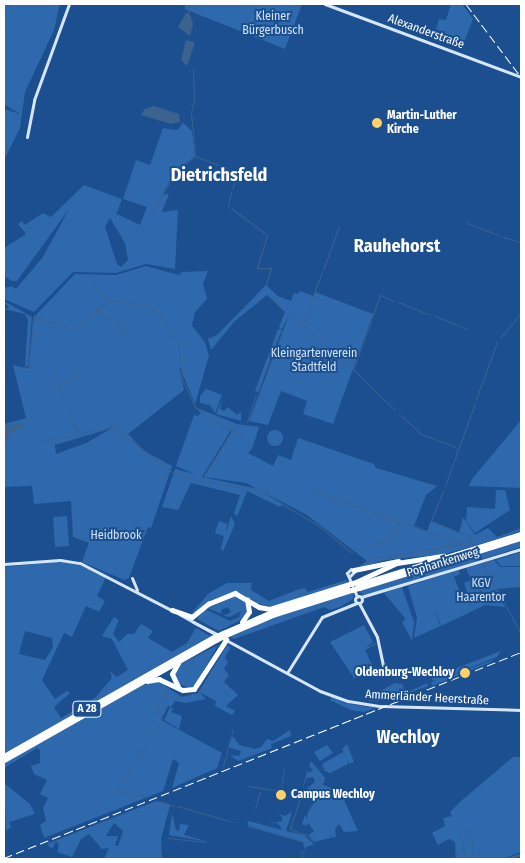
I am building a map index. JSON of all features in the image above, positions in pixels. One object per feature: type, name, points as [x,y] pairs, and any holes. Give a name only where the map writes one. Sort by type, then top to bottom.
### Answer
[{"type":"highway","name":"A 28","points":[[358,585],[521,536]]},
{"type":"highway","name":"A 28","points":[[225,636],[235,627],[351,587],[521,536]]},
{"type":"highway","points":[[352,574],[384,562],[407,561],[456,554]]},
{"type":"highway","points":[[358,585],[407,561]]},
{"type":"highway","name":"A 28","points":[[4,756],[214,639],[273,615],[351,587]]},
{"type":"highway","points":[[172,610],[191,617],[229,594],[245,597],[258,607],[270,609],[351,587]]},
{"type":"highway","points":[[235,627],[249,614],[245,597]]},
{"type":"highway","points":[[193,622],[198,613]]},
{"type":"highway","points":[[138,684],[160,679],[183,690],[194,689],[200,684],[225,636]]},
{"type":"highway","name":"A 28","points":[[4,760],[186,657],[214,639]]},
{"type":"highway","points":[[183,690],[175,684],[172,674],[186,657]]},
{"type":"street","points":[[27,137],[34,100],[69,4]]},
{"type":"street","name":"Alexanderstraße","points":[[325,4],[521,77]]},
{"type":"street","name":"Pophankenweg","points":[[287,673],[322,618],[369,596],[521,548]]},
{"type":"street","name":"Ammerländer Heerstraße","points":[[4,564],[76,562],[137,591],[193,622],[225,636],[287,673],[333,696],[362,704],[521,710]]},
{"type":"street","points":[[352,574],[362,608],[377,637],[383,665]]},
{"type":"street","points":[[132,578],[137,591]]},
{"type":"green space","points":[[4,4],[60,4],[54,30],[25,92],[20,128],[4,160],[4,109],[20,114],[4,104]]},
{"type":"green space","name":"Kleiner Bürgerbusch","points":[[185,4],[302,4],[285,49],[185,9]]},
{"type":"green space","points":[[451,4],[462,4],[473,19],[464,42],[436,29],[439,19],[446,20]]},
{"type":"green space","points":[[183,123],[192,131],[195,156],[176,170],[162,195],[169,194],[162,212],[178,210],[175,269],[146,264],[116,273],[73,272],[34,312],[4,299],[4,288],[12,286],[16,289],[43,257],[69,209],[17,281],[12,281],[4,276],[4,248],[26,234],[18,224],[22,221],[25,225],[43,213],[51,217],[84,185],[122,199],[115,218],[117,214],[140,225],[147,207],[123,199],[136,160],[150,165],[163,128],[177,130]],"holes":[[[110,218],[125,243],[128,260],[121,267],[117,264],[105,227]]]},
{"type":"green space","name":"Heidbrook","points":[[146,266],[179,275],[182,272],[208,271],[203,284],[207,299],[195,312],[192,326],[205,342],[209,356],[195,404],[179,365],[184,390],[128,434],[144,451],[172,466],[151,528],[148,527],[129,578],[124,580],[82,562],[89,543],[73,537],[71,501],[34,504],[32,486],[4,487],[4,424],[26,418],[13,365],[29,369],[33,318],[75,274],[116,275]],"holes":[[[112,428],[86,443],[56,454],[55,445]]]},
{"type":"green space","name":"Kleingartenverein Stadtfeld","points":[[266,285],[278,296],[291,301],[294,293],[298,294],[300,291],[313,296],[315,292],[373,314],[333,424],[303,414],[307,401],[281,391],[268,425],[249,421],[289,315],[282,329],[279,327],[285,312],[267,295],[234,322],[211,350],[208,339],[217,335]]},
{"type":"green space","points":[[4,301],[32,317],[28,366],[25,366],[28,320],[25,314],[4,309],[9,308]]},
{"type":"green space","points":[[278,329],[282,330],[258,392],[255,391]]},
{"type":"green space","points":[[206,389],[222,395],[215,413],[210,405],[200,403],[200,396]]},
{"type":"green space","points":[[222,399],[220,409],[224,411],[228,407],[237,415],[241,412],[241,421],[216,414]]},
{"type":"green space","points":[[197,408],[237,424],[259,427],[252,449],[248,453],[273,466],[278,455],[291,460],[298,438],[374,464],[376,468],[437,486],[426,495],[414,526],[427,531],[431,521],[459,533],[463,517],[475,535],[488,528],[497,537],[521,528],[521,531],[474,546],[471,542],[473,546],[445,554],[386,560],[357,568],[367,561],[307,515],[262,491],[283,504],[280,507],[247,491],[237,517],[234,513],[240,495],[191,483],[178,510],[162,507],[175,469],[194,474],[176,466],[194,415],[198,416],[201,413]],"holes":[[[231,430],[204,477],[246,483],[257,489],[202,477]]]},
{"type":"green space","points":[[521,420],[521,488],[469,486],[472,479]]},
{"type":"green space","points":[[275,430],[283,438],[275,446],[267,438]]},
{"type":"green space","points":[[496,490],[505,490],[510,510],[475,533],[466,521],[467,507],[495,509]]},
{"type":"green space","points":[[67,516],[69,546],[55,547],[53,517]]},
{"type":"green space","points":[[231,516],[235,524],[223,551],[221,549],[224,536],[215,533],[219,521],[227,524],[226,532]]},
{"type":"green space","points":[[521,541],[521,547],[483,559],[479,557],[478,561],[365,596],[358,591]]},
{"type":"green space","points":[[521,552],[521,566],[501,566],[496,560]]},
{"type":"green space","name":"KGV Haarentor","points":[[494,560],[500,567],[521,567],[521,587],[496,589],[505,607],[485,605],[441,626],[435,609],[440,626],[414,638],[417,618],[408,586],[459,570],[460,574],[454,577],[462,597],[468,594],[464,583],[471,580],[466,568],[482,563],[487,573],[483,563]]},
{"type":"green space","points":[[57,562],[85,566],[106,577],[97,596],[105,601],[99,612],[86,606],[72,637],[64,633],[42,680],[55,699],[67,691],[70,693],[54,707],[61,718],[95,698],[112,678],[110,671],[117,677],[128,670],[112,639],[102,636],[114,617],[119,620],[113,634],[119,642],[127,634],[134,634],[141,624],[153,631],[148,638],[172,652],[187,643],[196,628],[210,636],[4,754],[4,567]],"holes":[[[25,631],[52,638],[53,647],[45,660],[19,654]]]},
{"type":"green space","points":[[346,580],[349,583],[273,607],[256,603],[241,593],[230,593],[191,614],[208,594],[227,583],[252,583],[251,590],[269,601],[304,588],[308,592]]},
{"type":"green space","points":[[402,587],[414,622],[412,641],[402,622],[405,620],[404,617],[384,593]]},
{"type":"green space","points":[[354,592],[353,599],[340,607],[330,610],[324,607],[234,639],[230,637],[284,613]]},
{"type":"green space","points":[[236,595],[247,603],[247,612],[239,621],[219,631],[197,619],[205,609],[230,621],[239,617],[241,611],[230,617],[223,616],[231,612],[228,607],[221,610],[222,614],[207,608]]},
{"type":"green space","points":[[364,625],[373,642],[365,648],[376,643],[365,650],[372,665],[360,671],[370,662],[357,669],[360,674],[352,680],[354,678],[330,642]]},
{"type":"green space","points":[[218,645],[195,685],[190,688],[179,684],[175,675],[179,665]]},
{"type":"green space","points":[[227,645],[231,647],[225,658],[228,662],[224,669],[229,675],[224,682],[238,695],[226,706],[235,711],[232,715],[215,706],[216,701],[199,692],[206,699],[185,703],[175,701],[171,707],[168,706],[161,720],[222,753],[217,768],[172,788],[179,763],[173,759],[163,791],[44,838],[40,825],[46,821],[43,808],[48,798],[40,794],[47,780],[34,774],[31,766],[40,763],[40,750],[37,748],[4,768],[4,763],[143,685],[159,682],[182,697],[198,693]]},
{"type":"green space","points":[[501,651],[497,657],[440,680],[495,659],[489,663],[432,686],[431,682],[435,681],[432,680],[433,677]]},
{"type":"green space","points":[[395,683],[402,684],[406,693],[427,683],[428,686],[389,701],[369,701],[367,698]]},
{"type":"green space","points":[[332,697],[344,703],[376,708],[364,712],[351,710],[330,700]]},
{"type":"green space","points":[[170,708],[173,708],[171,712],[182,716],[179,729],[164,720]]},
{"type":"green space","points":[[290,730],[291,736],[271,744],[272,748],[238,761],[230,755],[239,756],[241,751],[228,747],[233,736],[239,745],[255,749],[261,747],[267,739],[273,741]]},
{"type":"green space","points":[[347,744],[354,762],[349,764],[346,758],[348,764],[330,773],[325,771],[322,764],[343,752],[346,757],[342,749]]},
{"type":"green space","points":[[327,745],[333,753],[320,761],[314,752]]},
{"type":"green space","points":[[513,757],[521,757],[521,852],[502,859],[451,859],[456,857],[455,842],[449,839],[438,845],[432,833],[445,826],[443,818],[452,816],[450,812],[461,801]]},
{"type":"green space","points":[[311,761],[325,778],[323,785],[340,791],[358,831],[344,832],[339,824],[335,829],[336,837],[332,838],[330,833],[331,838],[314,842],[309,835],[314,831],[308,823],[307,826],[302,824],[305,815],[308,820],[307,814],[316,799],[311,800],[303,792],[315,782],[313,777],[307,778],[302,789],[308,769],[308,773],[313,770],[309,766]]},
{"type":"green space","points":[[4,783],[30,804],[35,814],[9,822],[11,827],[6,831]]},
{"type":"green space","points":[[156,801],[170,805],[161,839],[162,857],[165,859],[104,859],[109,848],[102,849],[89,834],[81,839],[72,857],[57,852],[59,845],[56,841],[52,849],[47,844]],"holes":[[[114,823],[123,831],[118,846],[115,845],[118,836],[106,836]]]},
{"type":"green space","points":[[292,812],[286,831],[304,835],[314,844],[304,848],[303,842],[247,825],[248,821],[282,830],[278,823],[268,824],[282,821],[282,817],[278,814],[285,816]]},
{"type":"green space","points":[[172,814],[176,830],[179,831],[180,824],[189,825],[184,835],[209,842],[169,835]]},
{"type":"shaded area","points":[[186,13],[190,14],[193,24],[190,36],[178,27]]},
{"type":"shaded area","points":[[186,40],[194,42],[187,66],[181,60]]},
{"type":"shaded area","points":[[154,106],[179,114],[180,122],[171,124],[141,115],[145,109]]},
{"type":"shaded area","points":[[22,423],[24,429],[15,429],[4,443],[4,427]]},
{"type":"waterway","points":[[188,13],[189,4]]},
{"type":"waterway","points":[[190,10],[203,16]]},
{"type":"waterway","points":[[193,69],[194,101],[191,112],[195,156],[239,173],[232,189]]},
{"type":"waterway","points":[[153,212],[176,170],[195,156]]},
{"type":"waterway","points":[[228,206],[231,192]]},
{"type":"waterway","points":[[231,208],[267,235],[257,267]]},
{"type":"waterway","points":[[467,223],[501,236]]},
{"type":"waterway","points":[[323,270],[339,226]]},
{"type":"waterway","points":[[503,237],[521,243]]},
{"type":"waterway","points":[[257,268],[271,268],[266,284]]},
{"type":"waterway","points":[[303,322],[322,272]]},
{"type":"waterway","points":[[91,275],[96,288],[110,299],[148,307],[159,314],[178,342],[183,381],[195,407],[210,419],[243,435]]},
{"type":"waterway","points":[[269,294],[351,368]]},
{"type":"waterway","points":[[353,370],[380,295],[394,301]]},
{"type":"waterway","points":[[24,367],[28,368],[34,316],[75,330],[110,300]]},
{"type":"waterway","points":[[398,302],[431,315]]},
{"type":"waterway","points":[[95,310],[118,322],[123,337]]},
{"type":"waterway","points":[[500,338],[521,313]]},
{"type":"waterway","points":[[435,316],[467,329]]},
{"type":"waterway","points":[[258,391],[280,329]]},
{"type":"waterway","points":[[476,399],[497,342]]},
{"type":"waterway","points":[[354,370],[365,381]]},
{"type":"waterway","points":[[57,386],[76,374]]},
{"type":"waterway","points":[[54,375],[78,434],[112,426],[172,472],[186,478],[258,490],[319,526],[352,553]]},
{"type":"waterway","points":[[366,382],[395,410]]},
{"type":"waterway","points":[[247,422],[256,394]]},
{"type":"waterway","points":[[445,486],[475,403]]},
{"type":"waterway","points":[[399,414],[421,434],[434,439]]},
{"type":"waterway","points":[[204,476],[232,431],[227,428]]},
{"type":"waterway","points":[[37,442],[78,434]]},
{"type":"waterway","points":[[437,440],[454,446],[457,451]]},
{"type":"waterway","points":[[313,490],[463,545]]},
{"type":"waterway","points":[[443,491],[431,521],[468,536],[473,547]]},
{"type":"waterway","points":[[354,551],[382,542],[395,532],[399,522]]},
{"type":"waterway","points":[[366,560],[471,542]]},
{"type":"waterway","points":[[482,562],[521,634]]},
{"type":"waterway","points":[[144,797],[117,791],[162,719],[156,708],[166,690]]},
{"type":"waterway","points":[[223,766],[233,729]]},
{"type":"waterway","points":[[312,840],[308,835],[290,829],[301,795],[311,797],[321,783],[314,767]]},
{"type":"waterway","points":[[280,793],[284,769]]},
{"type":"waterway","points":[[248,786],[278,791]]},
{"type":"waterway","points":[[255,808],[260,792]]},
{"type":"waterway","points":[[159,801],[174,806]]},
{"type":"waterway","points":[[177,806],[212,816]]},
{"type":"waterway","points":[[213,816],[233,822]]},
{"type":"waterway","points":[[248,826],[304,842],[305,848]]},
{"type":"waterway","points":[[470,828],[474,859]]},
{"type":"waterway","points":[[460,830],[465,859]]},
{"type":"waterway","points":[[168,838],[206,842]]},
{"type":"waterway","points":[[455,842],[456,859]]},
{"type":"waterway","points":[[303,859],[301,852],[305,850]]},
{"type":"waterway","points":[[506,859],[521,854]]},
{"type":"railway","points":[[466,4],[521,77]]},
{"type":"railway","points":[[4,858],[521,652]]},
{"type":"place","name":"Martin-Luther Kirche","points":[[377,123]]},
{"type":"place","name":"Oldenburg-Wechloy","points":[[465,673]]},
{"type":"place","name":"Campus Wechloy","points":[[281,795]]},
{"type":"district","name":"Dietrichsfeld","points":[[219,175]]},
{"type":"district","name":"Rauhehorst","points":[[397,246]]},
{"type":"district","name":"Wechloy","points":[[408,737]]}]
